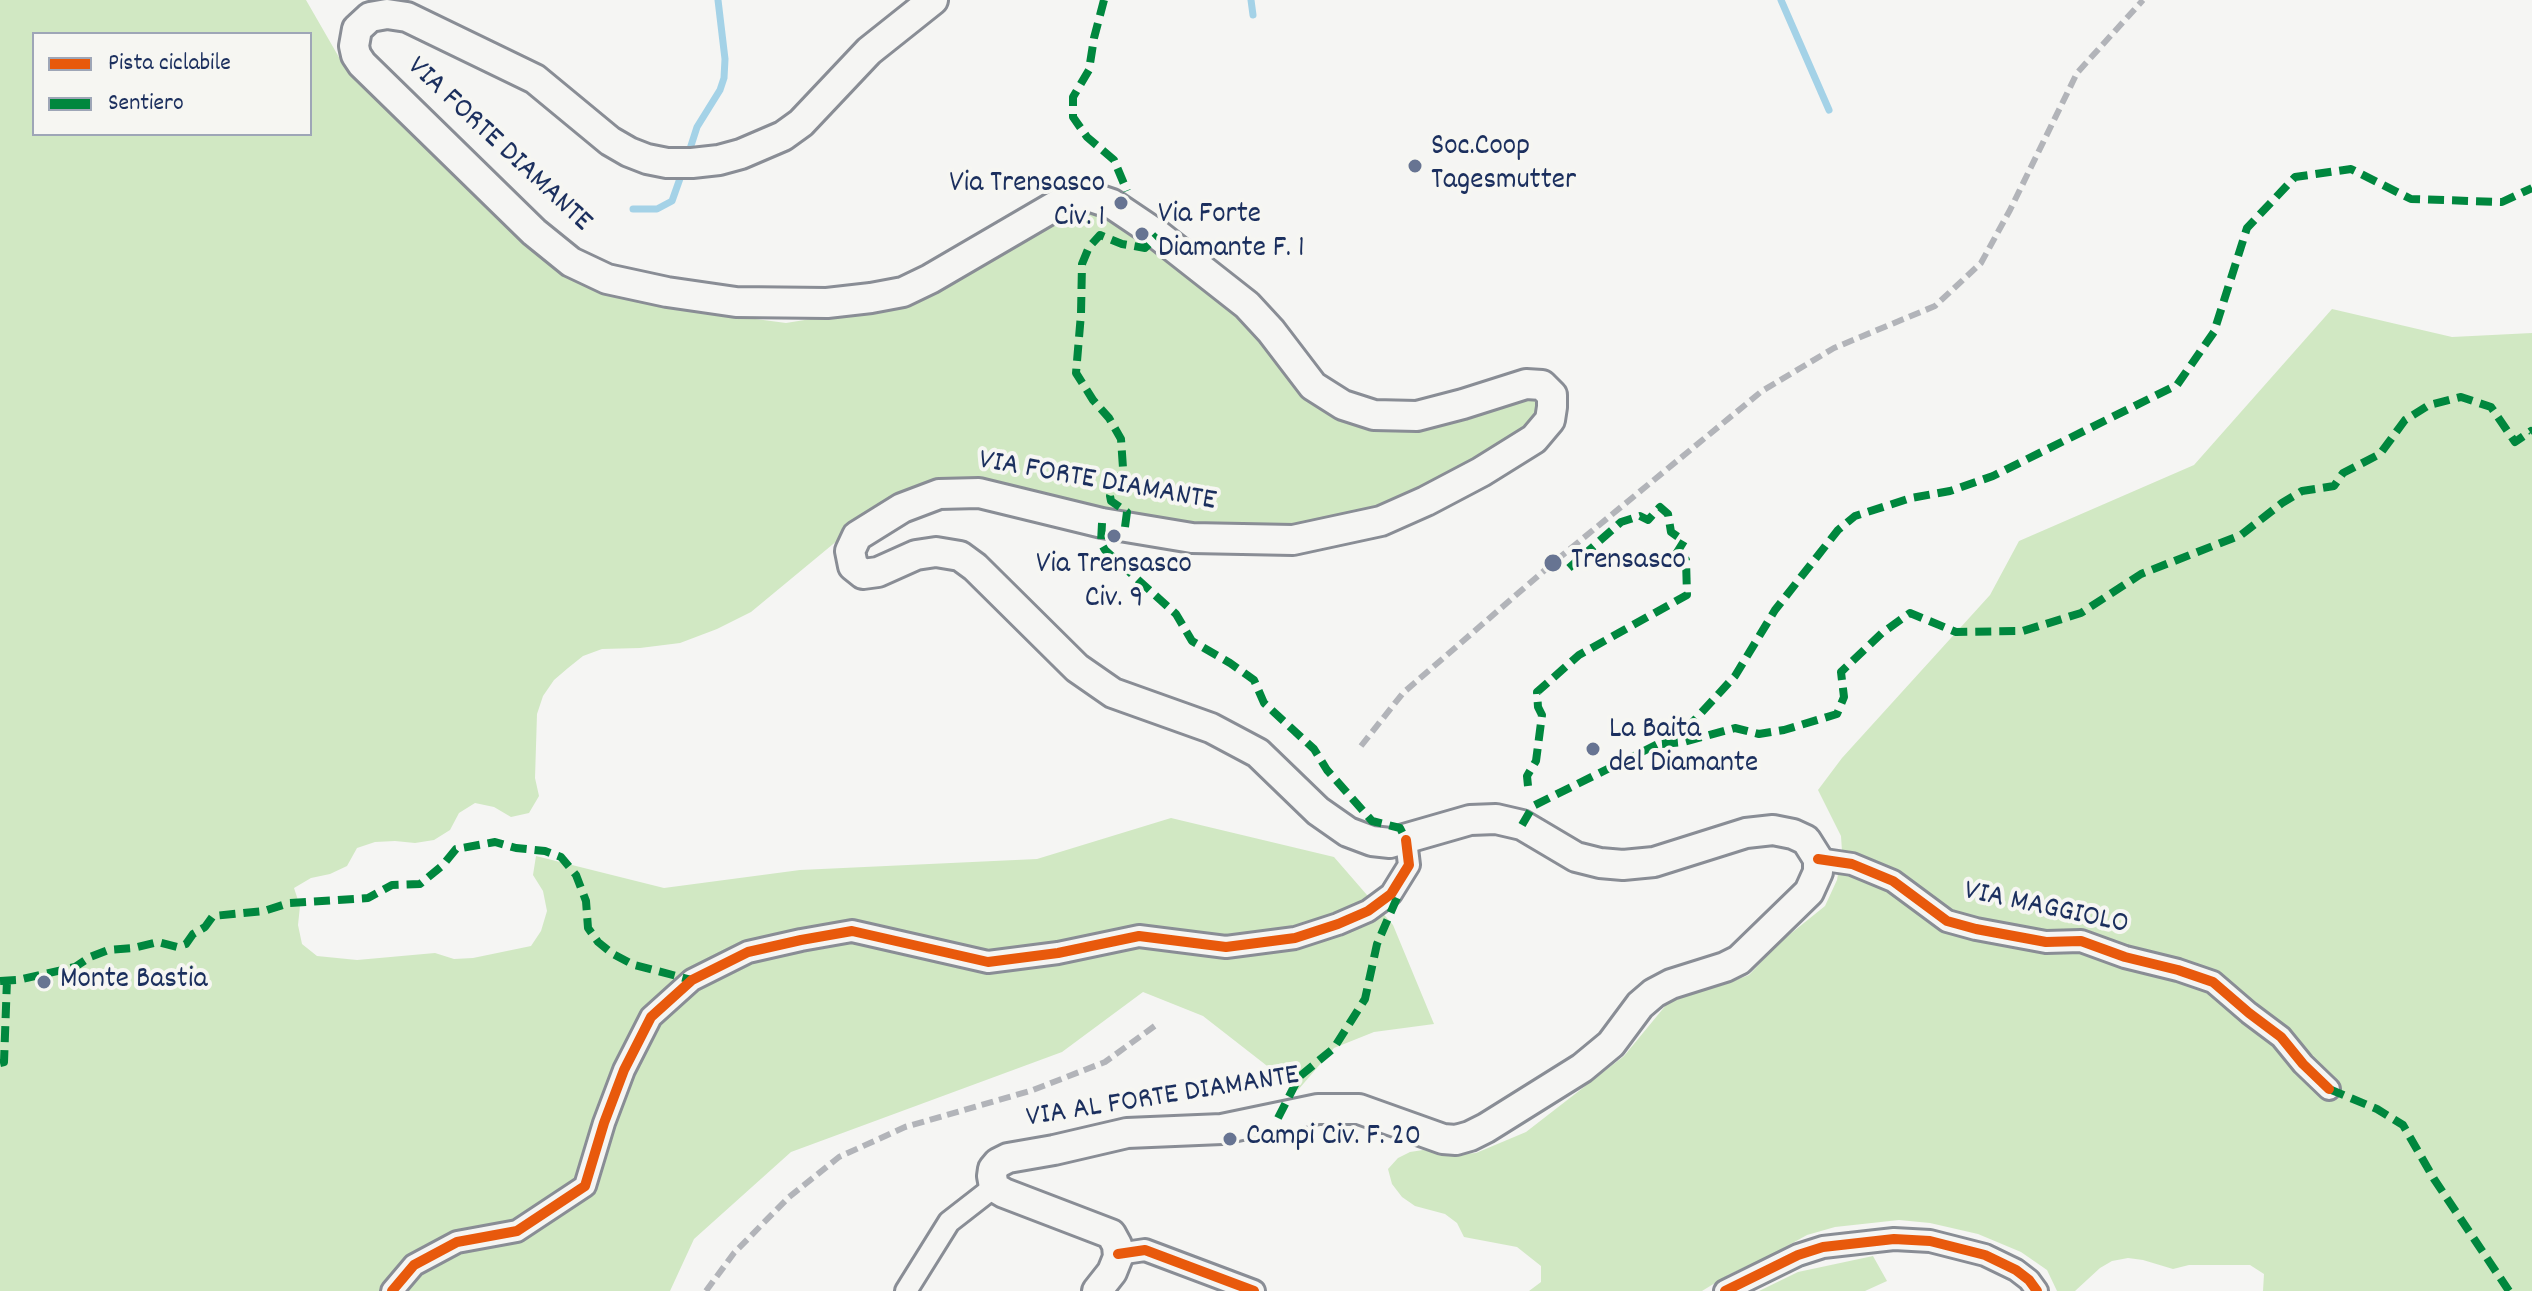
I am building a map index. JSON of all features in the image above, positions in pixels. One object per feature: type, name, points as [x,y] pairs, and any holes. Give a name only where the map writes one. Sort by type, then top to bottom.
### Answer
[{"type":"main road","name":"VIA FORTE DIAMANTE","points":[[933,0],[869,51],[816,109],[783,136],[741,154],[692,163],[667,163],[629,152],[610,141],[535,79],[419,21],[396,14],[370,17],[357,29],[354,46],[362,64],[534,232],[571,262],[607,279],[736,302],[827,303],[871,298],[903,292],[1062,202],[1091,197],[1112,204],[1158,235],[1247,305],[1313,386],[1343,405],[1374,415],[1417,416],[1516,386],[1542,385],[1552,395],[1552,407],[1550,420],[1534,439],[1481,472],[1381,521],[1293,540],[1192,538],[1102,523],[979,493],[939,494],[902,508],[857,536],[850,551],[853,566],[863,574],[878,572],[916,555],[936,552],[960,556],[975,567],[1077,668],[1113,693],[1211,728],[1258,753],[1318,811],[1348,832],[1372,841],[1390,843],[1406,840]]},
{"type":"main road","points":[[1406,840],[1470,820],[1496,819],[1522,825],[1576,857],[1623,865],[1654,862],[1746,833],[1773,830],[1806,840],[1818,859]]},
{"type":"main road","name":"VIA AL FORTE DIAMANTE","points":[[994,1187],[993,1169],[1008,1158],[1127,1133],[1222,1129],[1318,1109],[1359,1109],[1443,1139],[1456,1140],[1470,1136],[1582,1068],[1611,1044],[1640,1005],[1654,993],[1739,960],[1809,892],[1818,872],[1818,859]]},
{"type":"main road","points":[[994,1187],[1105,1230],[1114,1239],[1118,1254],[1112,1272],[1097,1291]]},
{"type":"street","points":[[392,1291],[414,1265],[457,1242],[517,1231],[585,1186],[624,1070],[651,1017],[692,980],[748,952],[852,931],[988,962],[1058,953],[1139,936],[1226,947],[1295,938],[1368,911],[1391,894],[1409,865],[1406,840]]},
{"type":"street","name":"VIA MAGGIOLO","points":[[1818,859],[1852,864],[1893,881],[1947,921],[2046,942],[2081,941],[2213,982],[2281,1037],[2329,1089]]},
{"type":"street","points":[[906,1291],[949,1222],[994,1187]]},
{"type":"street","points":[[1725,1291],[1798,1255],[1823,1247],[1878,1239],[1913,1239],[1985,1255],[2016,1270],[2037,1291]]},
{"type":"street","points":[[1118,1254],[1145,1250],[1254,1291]]},
{"type":"green space","points":[[0,0],[306,0],[344,66],[555,268],[650,305],[786,323],[910,303],[1069,214],[1098,210],[1267,337],[1322,408],[1525,396],[1543,402],[1535,418],[1503,442],[1402,501],[1289,527],[1127,518],[921,489],[838,540],[751,612],[680,643],[602,649],[583,656],[568,668],[554,680],[543,696],[537,714],[535,778],[539,796],[529,813],[511,817],[494,807],[475,803],[459,813],[450,830],[434,840],[375,842],[357,848],[347,866],[311,878],[294,888],[300,906],[298,925],[302,944],[317,956],[357,960],[435,953],[454,959],[473,958],[531,946],[541,931],[547,911],[543,891],[533,875],[536,856],[664,888],[800,870],[1037,859],[1171,818],[1334,857],[1393,925],[1434,1024],[1374,1032],[1334,1048],[1298,1090],[1203,1016],[1143,992],[1062,1052],[791,1152],[694,1239],[670,1291],[0,1291]]},
{"type":"green space","points":[[2332,309],[2452,337],[2532,333],[2532,1291],[2263,1291],[2264,1274],[2250,1265],[2189,1265],[2173,1269],[2128,1258],[2112,1261],[2100,1268],[2075,1291],[2057,1291],[2047,1270],[2021,1252],[1978,1234],[1930,1223],[1899,1220],[1835,1227],[1807,1235],[1702,1291],[1529,1291],[1541,1282],[1541,1266],[1517,1247],[1464,1237],[1457,1223],[1445,1214],[1415,1206],[1402,1197],[1392,1184],[1388,1169],[1398,1158],[1423,1150],[1449,1155],[1476,1153],[1526,1132],[1624,1056],[1671,999],[1749,975],[1779,943],[1825,906],[1837,880],[1842,851],[1841,836],[1818,790],[1842,758],[1990,595],[2019,541],[2194,465]]},
{"type":"green space","points":[[1873,1256],[1887,1281],[1865,1291],[1759,1291],[1798,1272]]},
{"type":"waterway","points":[[688,155],[697,127],[724,78],[725,59],[718,0]]},
{"type":"waterway","points":[[1251,0],[1253,15]]},
{"type":"waterway","points":[[1781,0],[1829,110]]},
{"type":"waterway","points":[[633,209],[657,209],[672,201],[683,170]]},
{"type":"railway","points":[[1361,746],[1403,693],[1553,563],[1762,391],[1834,348],[1935,306],[1981,263],[2077,73],[2143,0]]},
{"type":"railway","points":[[706,1291],[734,1253],[789,1197],[839,1157],[905,1127],[1033,1090],[1105,1062],[1156,1025]]},
{"type":"marked path","points":[[1104,0],[1089,70],[1073,97],[1073,117],[1087,137],[1114,160],[1127,191]]},
{"type":"marked path","points":[[1522,825],[1533,806],[1690,725],[1735,676],[1775,610],[1838,530],[1855,516],[1911,498],[1950,491],[1993,476],[2177,385],[2214,332],[2247,228],[2295,177],[2351,169],[2411,199],[2502,202],[2532,188]]},
{"type":"marked path","points":[[1125,527],[1127,512],[1111,501],[1110,496],[1123,468],[1121,439],[1076,373],[1082,264],[1089,247],[1100,235],[1122,244],[1145,248],[1158,235]]},
{"type":"marked path","points":[[1662,744],[1684,742],[1735,728],[1759,734],[1784,730],[1837,714],[1844,697],[1841,672],[1882,633],[1910,613],[1956,632],[2023,631],[2081,613],[2141,574],[2241,535],[2302,491],[2334,486],[2343,473],[2380,454],[2405,420],[2429,405],[2461,397],[2491,407],[2515,442],[2532,432]]},
{"type":"marked path","points":[[1528,786],[1527,776],[1536,761],[1542,715],[1537,692],[1579,655],[1687,595],[1686,560],[1671,562],[1684,541],[1671,532],[1668,514],[1660,507],[1648,520],[1640,516],[1621,522],[1569,568]]},
{"type":"marked path","points":[[1102,523],[1101,543],[1105,550],[1176,614],[1192,641],[1254,680],[1264,703],[1314,749],[1327,770],[1372,821],[1400,828],[1406,840]]},
{"type":"marked path","points":[[0,981],[75,967],[108,950],[158,942],[177,947],[186,944],[213,916],[264,911],[289,903],[368,898],[392,885],[420,884],[443,865],[456,849],[495,842],[561,857],[576,875],[586,901],[588,928],[598,942],[634,965],[692,980]]},
{"type":"marked path","points":[[1278,1118],[1299,1077],[1334,1048],[1365,999],[1377,944],[1400,891]]},
{"type":"marked path","points":[[0,1063],[4,1062],[7,980]]},
{"type":"marked path","points":[[2329,1089],[2377,1109],[2403,1125],[2434,1179],[2509,1291]]},
{"type":"cycle path","points":[[392,1291],[414,1265],[457,1242],[517,1231],[585,1186],[624,1070],[651,1017],[692,980],[748,952],[852,931],[988,962],[1058,953],[1139,936],[1226,947],[1295,938],[1368,911],[1391,894],[1409,865],[1406,840]]},
{"type":"cycle path","points":[[1818,859],[1852,864],[1893,881],[1947,921],[2046,942],[2081,941],[2213,982],[2281,1037],[2329,1089]]},
{"type":"cycle path","points":[[1725,1291],[1798,1255],[1823,1247],[1894,1239],[1930,1241],[1985,1255],[2016,1270],[2037,1291]]},
{"type":"cycle path","points":[[1118,1254],[1145,1250],[1254,1291]]},
{"type":"place","name":"Soc.Coop Tagesmutter","points":[[1415,166]]},
{"type":"place","name":"Via Trensasco Civ. 1","points":[[1121,203]]},
{"type":"place","name":"Via Forte Diamante F. 1","points":[[1142,234]]},
{"type":"place","name":"Via Trensasco Civ. 9","points":[[1114,536]]},
{"type":"place","name":"Trensasco","points":[[1553,563]]},
{"type":"place","name":"La Baita del Diamante","points":[[1593,749]]},
{"type":"place","name":"Monte Bastia","points":[[44,982]]},
{"type":"place","name":"Campi Civ. F. 20","points":[[1230,1139]]}]
